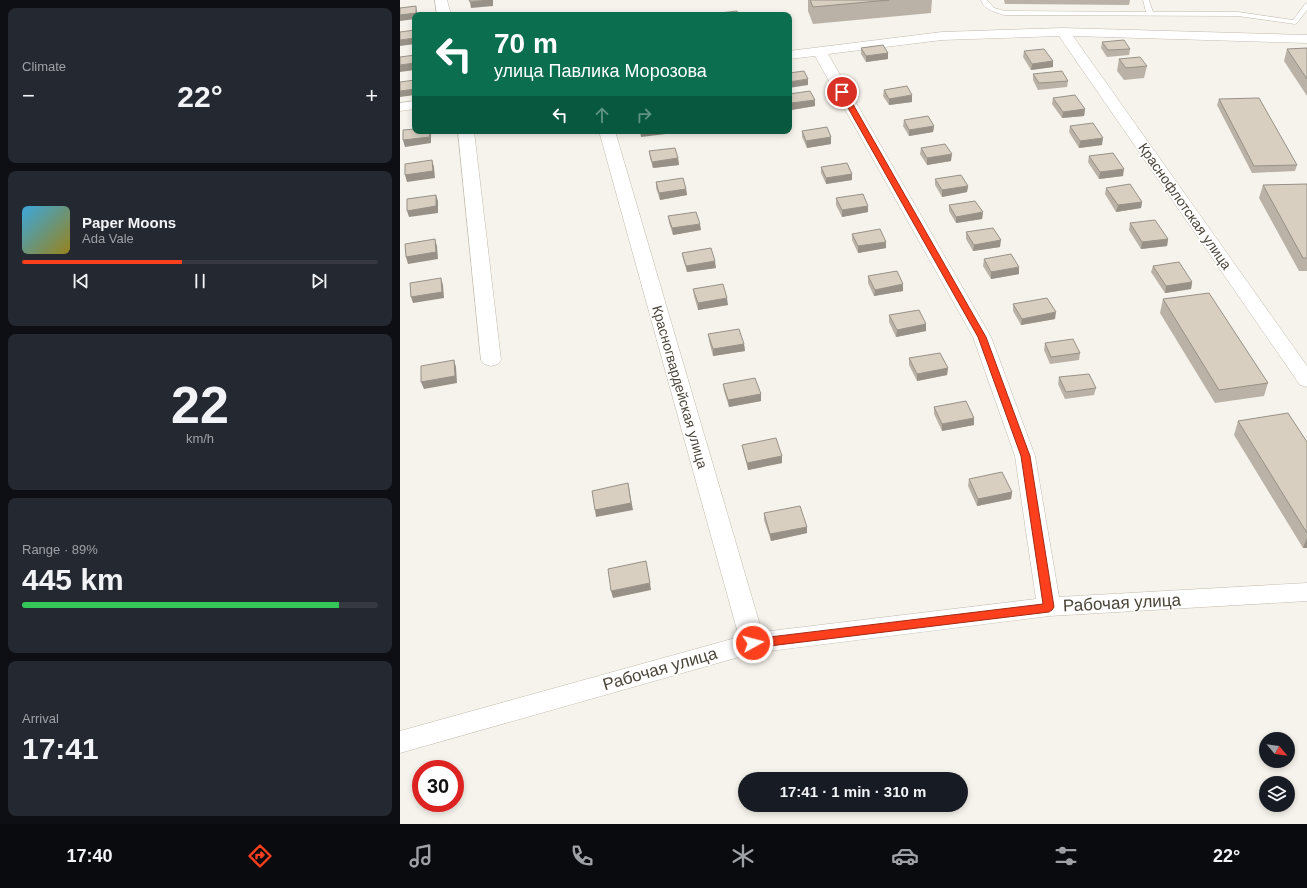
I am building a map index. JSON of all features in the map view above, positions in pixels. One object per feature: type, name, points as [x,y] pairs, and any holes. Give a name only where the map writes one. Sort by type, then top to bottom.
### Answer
[{"type":"street","points":[[441,0],[443,12]]},
{"type":"street","points":[[792,55],[942,36],[1063,32],[1307,39]]},
{"type":"street","name":"Краснофлотская улица","points":[[1063,32],[1307,380]]},
{"type":"street","points":[[819,51],[982,337],[1025,456],[1049,607]]},
{"type":"street","points":[[400,107],[412,105]]},
{"type":"street","points":[[466,134],[491,360]]},
{"type":"street","name":"Красногвардейская улица","points":[[608,134],[753,643]]},
{"type":"street","name":"Рабочая улица","points":[[400,742],[753,643],[1049,607],[1307,592]]},
{"type":"lane","points":[[984,0],[984,3],[992,10],[1004,13],[1238,14],[1295,22],[1307,5]]},
{"type":"lane","points":[[1146,0],[1150,14]]},
{"type":"building","points":[[469,0],[489,0],[470,2]]},
{"type":"building","points":[[810,0],[889,0],[813,7]]},
{"type":"building","points":[[416,6],[416,12],[400,15],[400,8]]},
{"type":"building","points":[[412,30],[412,38],[400,40],[400,32]]},
{"type":"building","points":[[1124,40],[1130,49],[1108,50],[1102,42]]},
{"type":"building","points":[[883,45],[888,53],[866,56],[861,48]]},
{"type":"building","points":[[1307,48],[1307,79],[1287,49]]},
{"type":"building","points":[[1044,49],[1053,61],[1032,64],[1024,51]]},
{"type":"building","points":[[412,55],[412,63],[400,65],[400,57]]},
{"type":"building","points":[[1140,57],[1147,66],[1126,68],[1119,59]]},
{"type":"building","points":[[804,71],[808,79],[792,82],[792,73]]},
{"type":"building","points":[[1062,71],[1068,81],[1039,83],[1033,74]]},
{"type":"building","points":[[412,80],[412,89],[400,91],[400,82]]},
{"type":"building","points":[[907,86],[912,95],[889,99],[884,90]]},
{"type":"building","points":[[810,91],[815,100],[792,103],[792,94]]},
{"type":"building","points":[[1075,95],[1085,109],[1063,112],[1053,98]]},
{"type":"building","points":[[1259,98],[1297,165],[1254,166],[1219,99]]},
{"type":"building","points":[[928,116],[934,126],[909,130],[904,120]]},
{"type":"building","points":[[1093,123],[1103,138],[1080,141],[1070,126]]},
{"type":"building","points":[[827,127],[831,137],[806,141],[802,131]]},
{"type":"building","points":[[412,129],[412,134],[430,134],[430,137],[403,140],[403,130]]},
{"type":"building","points":[[945,144],[952,154],[927,158],[921,148]]},
{"type":"building","points":[[675,148],[678,158],[652,162],[649,151]]},
{"type":"building","points":[[1113,153],[1124,169],[1100,172],[1089,156]]},
{"type":"building","points":[[432,160],[433,171],[405,175],[405,164]]},
{"type":"building","points":[[847,163],[852,174],[826,178],[821,167]]},
{"type":"building","points":[[961,175],[968,186],[942,190],[935,179]]},
{"type":"building","points":[[683,178],[686,189],[659,193],[656,182]]},
{"type":"building","points":[[1130,184],[1142,202],[1118,205],[1106,188]]},
{"type":"building","points":[[1307,184],[1307,258],[1303,258],[1263,185]]},
{"type":"building","points":[[863,194],[868,206],[842,210],[836,198]]},
{"type":"building","points":[[436,195],[436,206],[407,211],[407,199]]},
{"type":"building","points":[[975,201],[983,212],[956,217],[949,205]]},
{"type":"building","points":[[696,212],[700,224],[672,228],[668,216]]},
{"type":"building","points":[[1155,220],[1168,239],[1142,242],[1130,223]]},
{"type":"building","points":[[993,228],[1001,240],[974,245],[966,232]]},
{"type":"building","points":[[880,229],[886,242],[858,246],[852,234]]},
{"type":"building","points":[[435,239],[436,252],[406,257],[405,244]]},
{"type":"building","points":[[711,248],[715,261],[686,266],[682,253]]},
{"type":"building","points":[[1011,254],[1019,267],[991,272],[984,259]]},
{"type":"building","points":[[1179,262],[1192,282],[1166,286],[1153,266]]},
{"type":"building","points":[[897,271],[903,284],[875,290],[868,276]]},
{"type":"building","points":[[441,278],[442,292],[411,297],[410,283]]},
{"type":"building","points":[[723,284],[727,298],[698,303],[693,289]]},
{"type":"building","points":[[1209,293],[1268,383],[1219,390],[1163,299]]},
{"type":"building","points":[[1047,298],[1056,312],[1022,319],[1013,304]]},
{"type":"building","points":[[919,310],[926,324],[897,330],[889,315]]},
{"type":"building","points":[[739,329],[744,344],[713,349],[708,334]]},
{"type":"building","points":[[1073,339],[1080,353],[1051,357],[1045,343]]},
{"type":"building","points":[[940,353],[948,368],[917,374],[909,358]]},
{"type":"building","points":[[454,360],[455,376],[421,382],[421,366]]},
{"type":"building","points":[[1089,374],[1096,388],[1066,392],[1059,377]]},
{"type":"building","points":[[755,378],[761,394],[728,400],[723,384]]},
{"type":"building","points":[[966,401],[974,418],[942,424],[934,407]]},
{"type":"building","points":[[1288,413],[1307,442],[1307,533],[1238,421]]},
{"type":"building","points":[[776,438],[782,456],[747,463],[742,445]]},
{"type":"building","points":[[1002,472],[1012,492],[978,499],[969,479]]},
{"type":"building","points":[[628,483],[631,503],[595,510],[592,491]]},
{"type":"building","points":[[800,506],[807,527],[770,534],[764,513]]},
{"type":"building","points":[[646,561],[650,583],[611,591],[608,569]]},
{"type":"route","points":[[753,643],[1049,607],[1025,456],[982,337],[842,92]]}]
